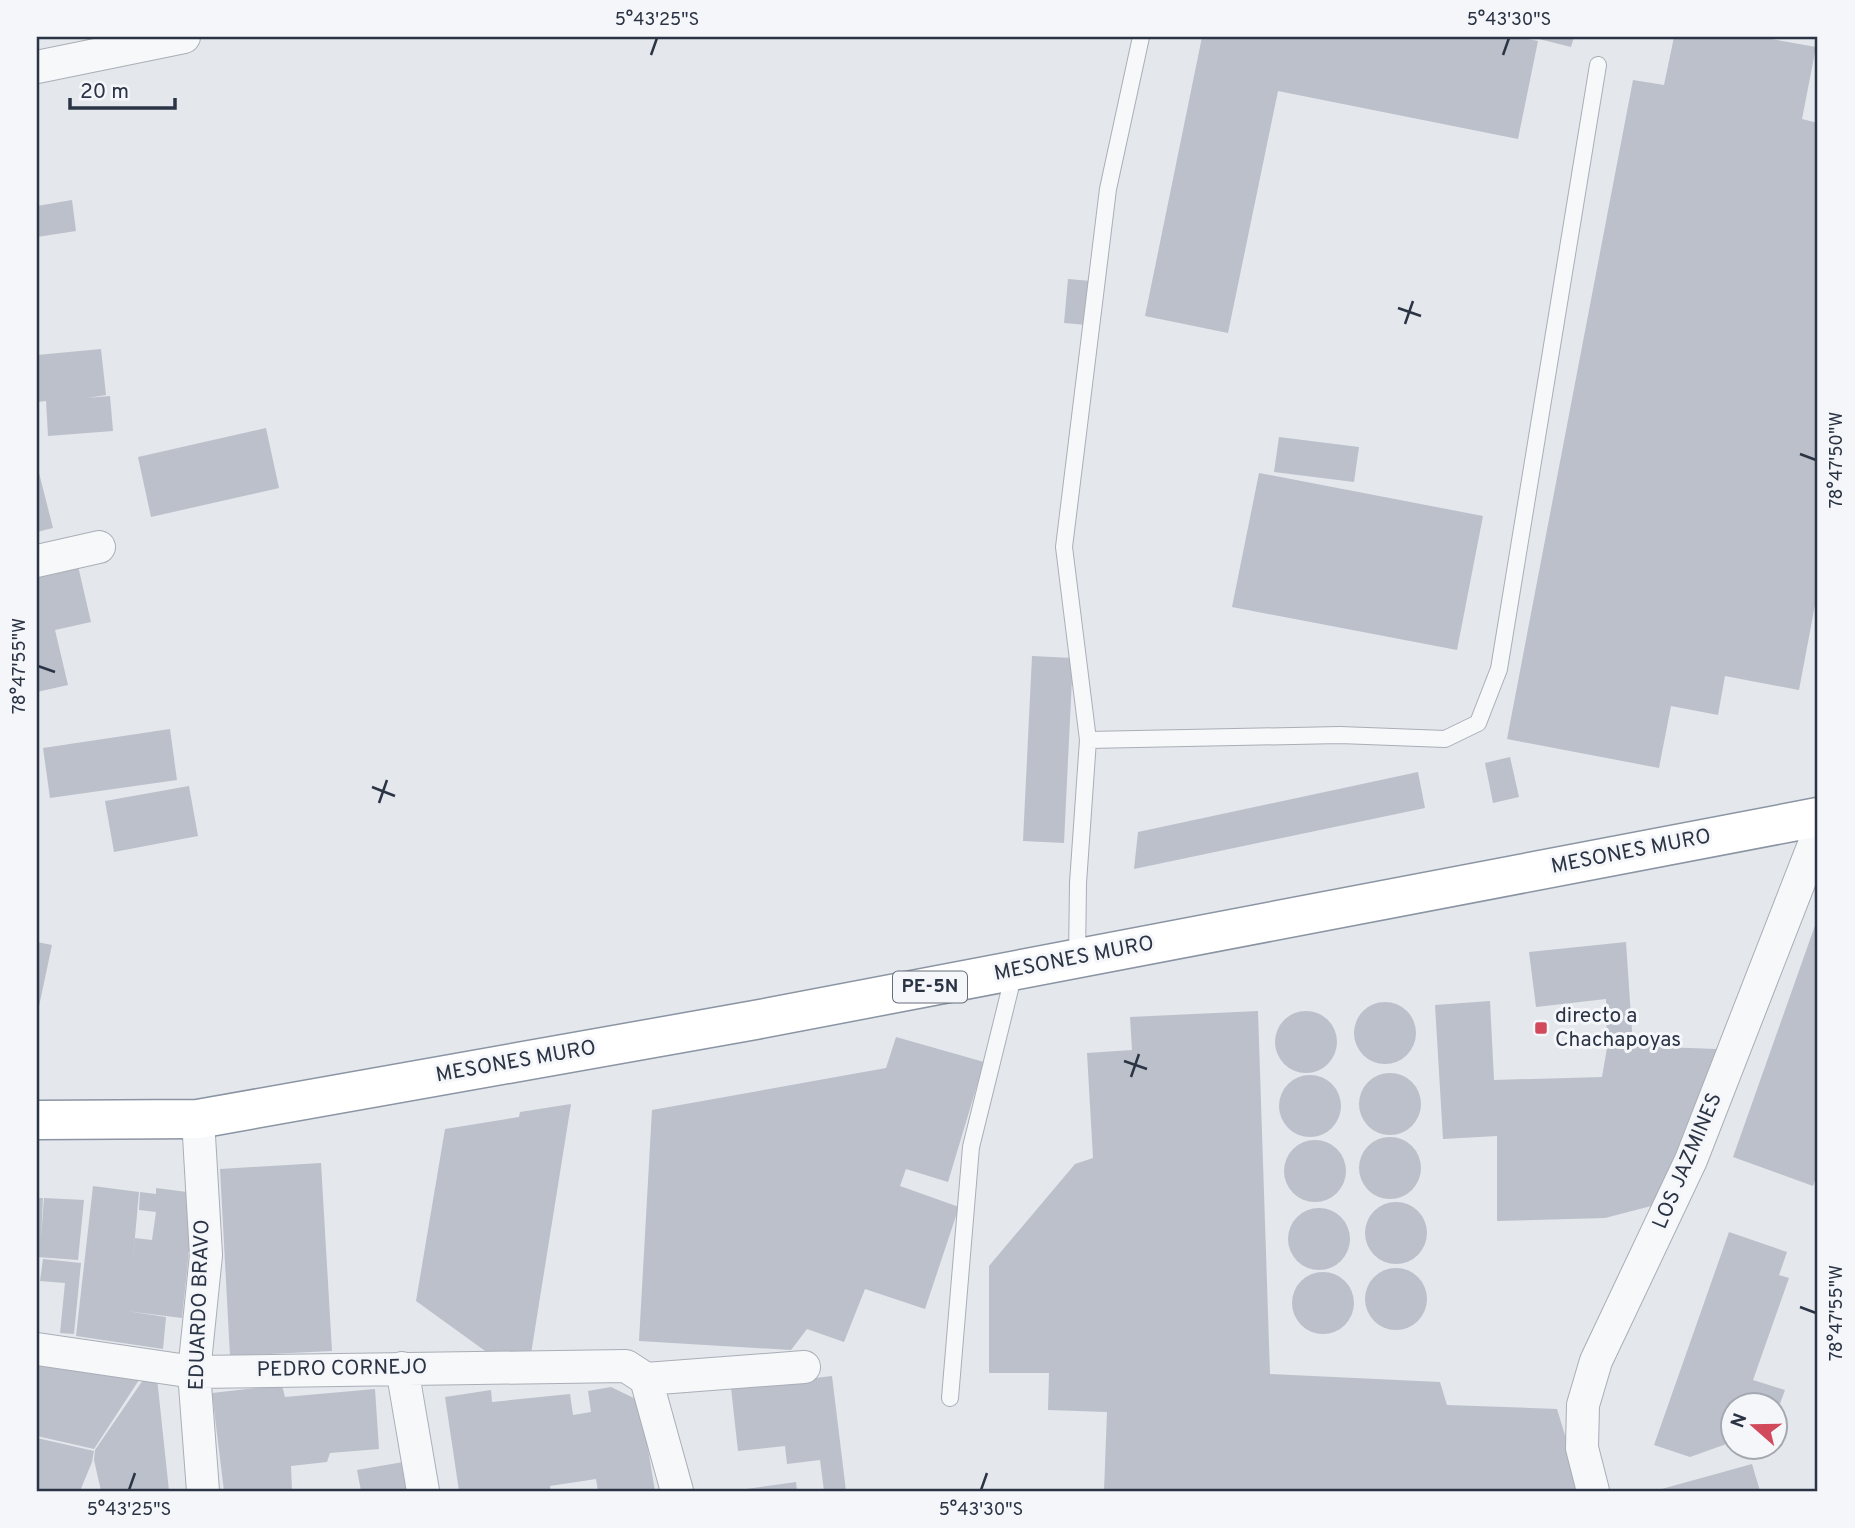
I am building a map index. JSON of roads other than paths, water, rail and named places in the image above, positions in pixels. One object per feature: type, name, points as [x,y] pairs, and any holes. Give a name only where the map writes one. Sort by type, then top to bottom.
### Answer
[{"type":"highway","name":"MESONES MURO","points":[[37,1120],[198,1119],[1014,970],[1818,817]]},
{"type":"street","points":[[37,67],[184,37]]},
{"type":"street","points":[[37,561],[99,547]]},
{"type":"street","name":"LOS JAZMINES","points":[[1593,1491],[1583,1437],[1584,1405],[1596,1361],[1691,1160],[1818,834]]},
{"type":"street","name":"EDUARDO BRAVO","points":[[198,1119],[206,1255],[194,1372],[203,1491]]},
{"type":"street","name":"PEDRO CORNEJO","points":[[37,1349],[194,1372],[626,1366],[646,1379]]},
{"type":"street","points":[[677,1491],[646,1379],[804,1367]]},
{"type":"street","points":[[402,1368],[423,1491]]},
{"type":"lane","points":[[1077,958],[1078,883],[1088,740],[1064,547],[1108,189],[1141,37]]},
{"type":"lane","points":[[1088,740],[1340,735],[1444,739],[1478,723],[1499,669],[1598,65]]},
{"type":"lane","points":[[950,1398],[971,1147],[1014,970]]},
{"type":"place","name":"directo a Chachapoyas","points":[[1541,1028]]}]
